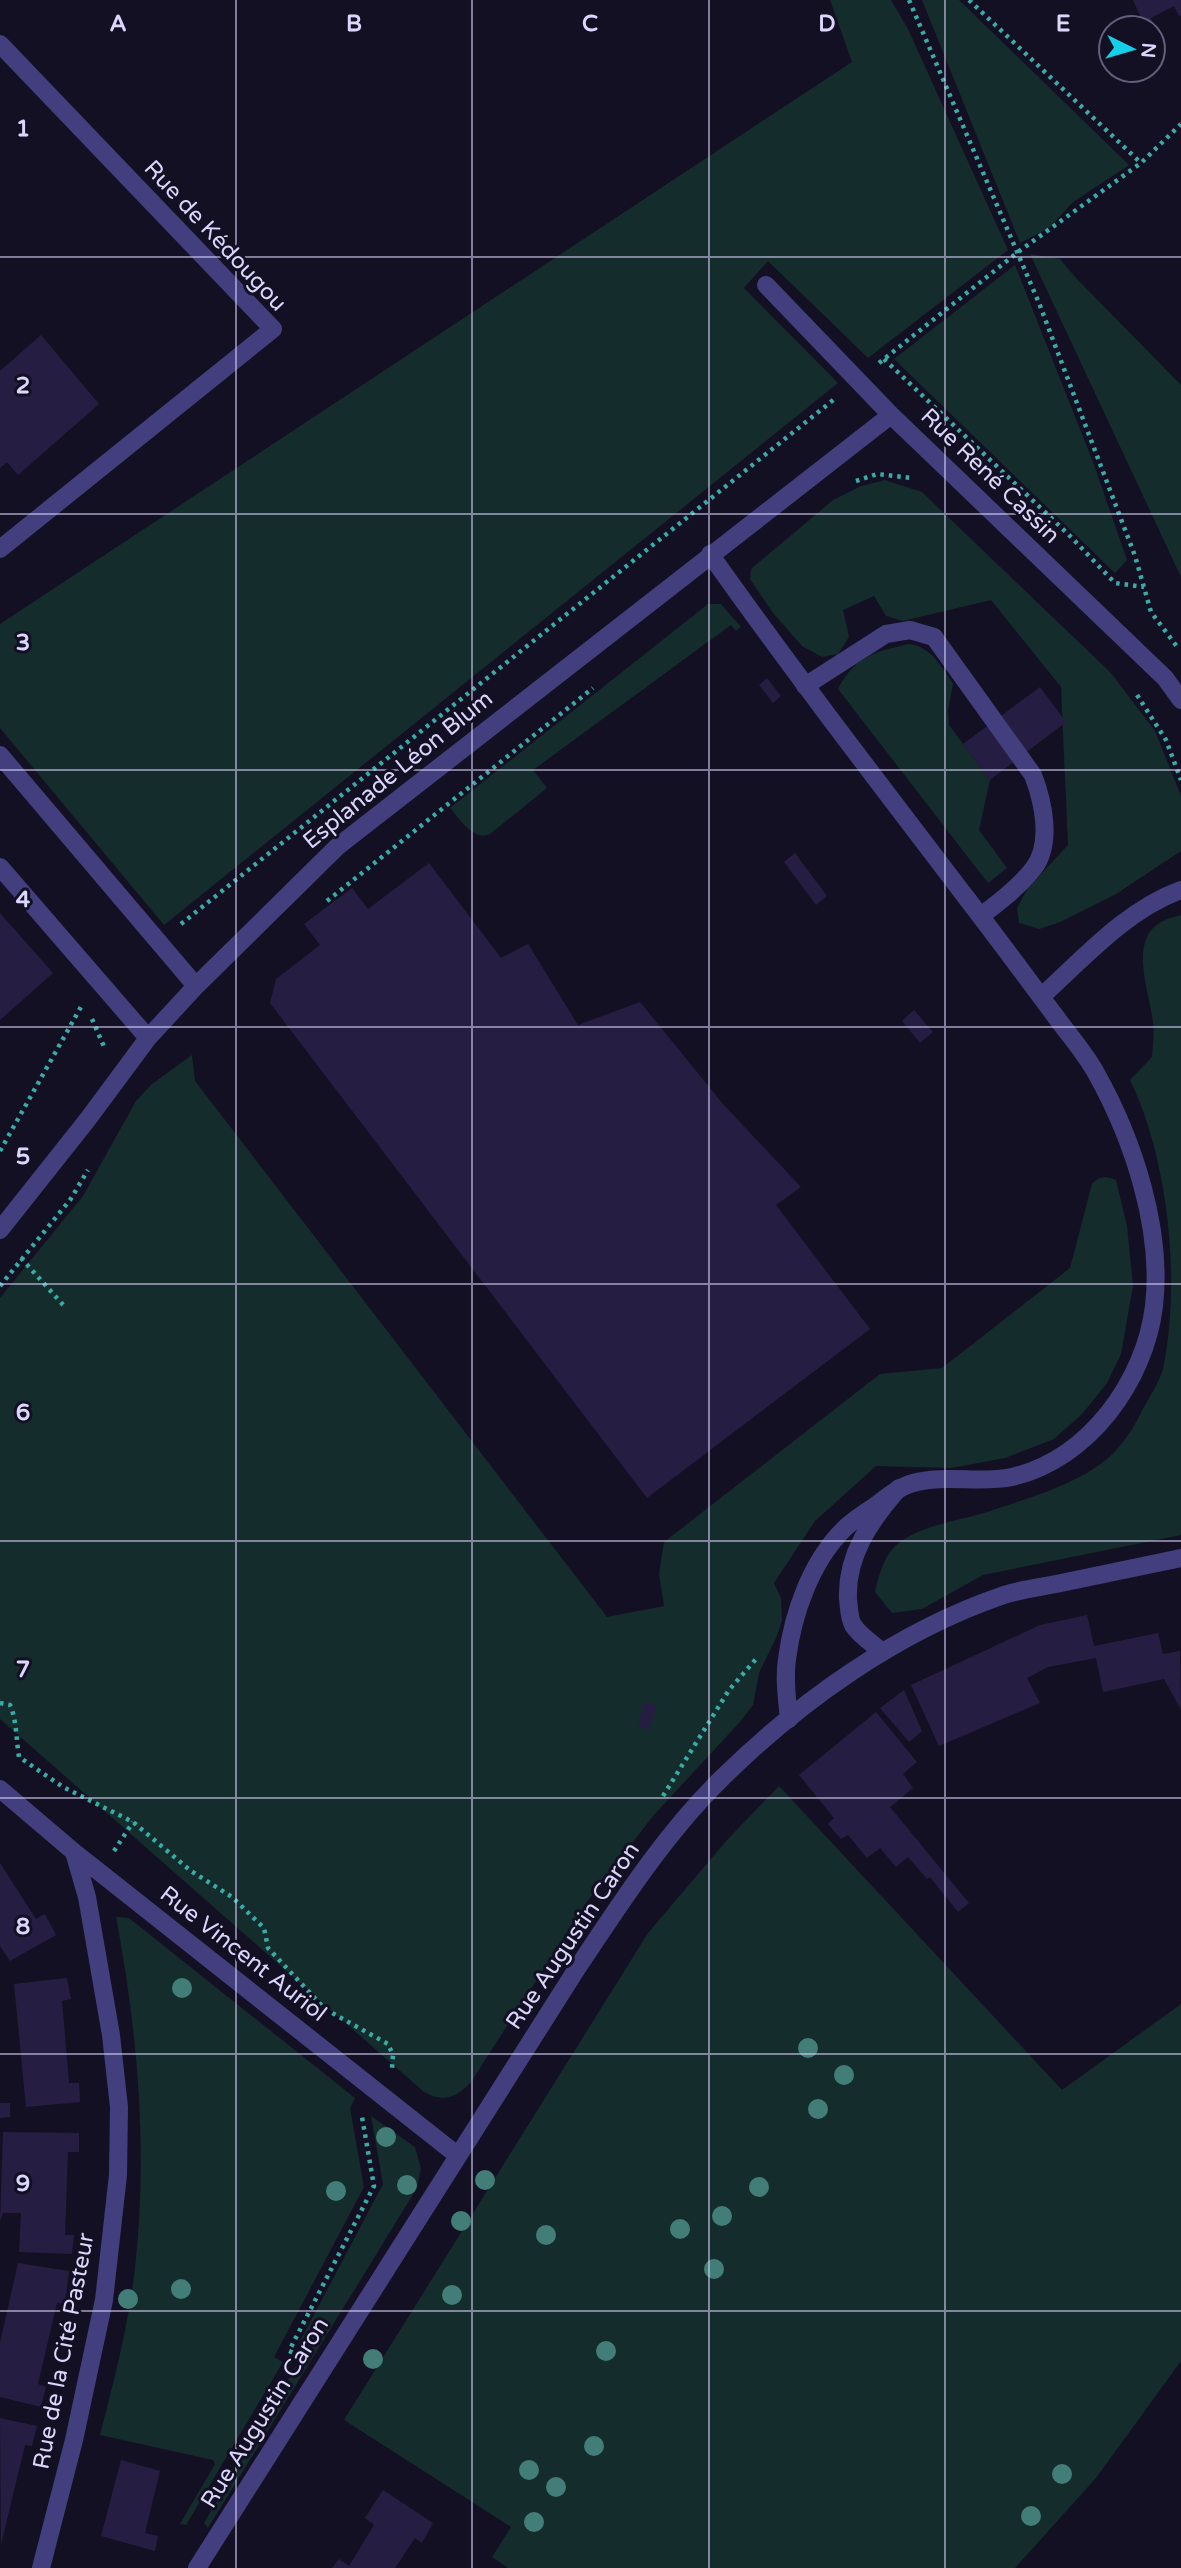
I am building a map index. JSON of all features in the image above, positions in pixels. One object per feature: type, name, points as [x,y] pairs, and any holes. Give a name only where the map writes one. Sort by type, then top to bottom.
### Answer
[{"type":"street","name":"Rue de Kédougou","points":[[0,44],[274,329],[0,549]]},
{"type":"street","name":"Rue René Cassin","points":[[766,285],[891,415],[1165,678],[1181,700]]},
{"type":"street","name":"Esplanade Léon Blum","points":[[0,1230],[148,1038],[196,986],[337,847],[891,415]]},
{"type":"street","points":[[710,554],[805,686],[981,916],[1095,1071],[1136,1158],[1155,1250],[1154,1307],[1139,1360],[1112,1409],[1076,1446],[1054,1461],[1012,1477],[926,1480],[899,1488],[846,1526],[832,1542],[801,1596],[787,1658],[789,1719]]},
{"type":"street","points":[[805,686],[886,634],[910,630],[934,638],[1033,775],[1041,796],[1044,841],[1035,867],[1012,891],[981,916]]},
{"type":"street","points":[[0,755],[196,986]]},
{"type":"street","points":[[0,867],[148,1038]]},
{"type":"street","points":[[1041,997],[1136,912],[1155,900],[1181,890]]},
{"type":"street","points":[[881,1651],[853,1625],[849,1612],[848,1589],[851,1567],[866,1530],[899,1488]]},
{"type":"street","name":"Rue Augustin Caron","points":[[197,2568],[457,2155],[627,1893],[720,1780],[789,1719],[881,1651],[945,1618],[1006,1594],[1181,1558]]},
{"type":"street","name":"Rue Vincent Auriol","points":[[0,1789],[74,1852],[457,2155]]},
{"type":"street","name":"Rue de la Cité Pasteur","points":[[41,2568],[74,2440],[104,2300],[118,2175],[119,2107],[111,2035],[87,1897],[74,1852]]},
{"type":"path","points":[[910,0],[947,83],[970,147],[1018,252],[1130,543],[1151,612],[1181,651]]},
{"type":"path","points":[[969,0],[1141,163]]},
{"type":"path","points":[[158,943],[1018,252],[1141,163],[1181,124]]},
{"type":"path","points":[[884,359],[1068,534],[1115,583],[1144,587]]},
{"type":"path","points":[[853,482],[877,474],[917,480]]},
{"type":"path","points":[[325,903],[602,680]]},
{"type":"path","points":[[1130,686],[1147,707],[1166,740],[1181,780]]},
{"type":"path","points":[[0,1151],[84,1003],[104,986]]},
{"type":"path","points":[[0,1286],[20,1256],[70,1200],[91,1165]]},
{"type":"path","points":[[20,1256],[65,1307]]},
{"type":"path","points":[[676,1774],[729,1690],[776,1638],[795,1623]]},
{"type":"path","points":[[0,1703],[10,1705],[16,1717],[14,1732],[19,1757],[63,1787],[133,1822],[191,1871],[232,1897],[264,1928],[268,1948]]},
{"type":"path","points":[[289,2366],[296,2354],[289,2351],[374,2186],[361,2113]]},
{"type":"green space","points":[[830,0],[891,0],[908,29],[1008,250],[868,358],[768,261],[744,288],[838,383],[164,925],[0,728],[0,624],[852,62]]},
{"type":"green space","points":[[922,0],[959,0],[1129,165],[1073,202],[1049,228],[1020,243]]},
{"type":"green space","points":[[1030,254],[1060,259],[1181,385],[1181,577]]},
{"type":"green space","points":[[1015,265],[1093,462],[1127,560],[1115,573],[894,359]]},
{"type":"green space","points":[[885,480],[922,492],[1111,673],[1155,731],[1181,796],[1181,851],[1116,894],[1060,922],[1039,929],[1019,923],[1017,908],[1028,888],[1068,845],[1061,687],[991,600],[903,621],[886,616],[874,596],[843,610],[849,637],[838,654],[822,657],[802,646],[773,613],[750,579],[751,569],[833,500],[861,486]]},
{"type":"green space","points":[[708,604],[721,604],[741,627],[736,631],[731,625],[533,770],[547,788],[490,834],[478,835],[473,832],[450,808]]},
{"type":"green space","points":[[909,644],[930,653],[953,683],[948,711],[949,725],[990,780],[979,830],[1007,868],[988,883],[838,689],[851,669],[867,657]]},
{"type":"green space","points":[[1181,915],[1181,1535],[983,1575],[922,1609],[892,1613],[875,1592],[885,1561],[898,1543],[921,1531],[1030,1498],[1087,1473],[1107,1459],[1125,1439],[1159,1379],[1163,1369],[1171,1299],[1168,1222],[1154,1147],[1130,1080],[1152,1057],[1152,1013],[1143,966],[1145,943],[1155,926]]},
{"type":"green space","points":[[192,1055],[195,1081],[607,1617],[664,1606],[659,1574],[664,1542],[880,1374],[942,1368],[1070,1268],[1092,1184],[1103,1178],[1116,1180],[1127,1226],[1133,1286],[1121,1354],[1107,1383],[1083,1413],[1054,1439],[1005,1458],[951,1468],[876,1466],[815,1521],[774,1583],[781,1598],[782,1621],[759,1673],[753,1705],[653,1816],[586,1903],[471,2082],[449,2097],[438,2097],[424,2092],[0,1719],[0,1298],[83,1196],[136,1101],[152,1084]]},
{"type":"green space","points":[[779,1786],[1062,2090],[1181,2004],[1181,2361],[1096,2478],[1015,2568],[508,2568],[492,2557],[511,2527],[344,2420],[648,1933],[727,1840]]},
{"type":"green space","points":[[116,1917],[129,1918],[355,2098],[350,2108],[364,2187],[274,2357],[283,2362],[186,2525],[180,2524],[215,2464],[213,2460],[100,2435],[129,2310],[135,2268],[141,2180],[135,2048]]},
{"type":"green space","points":[[371,2116],[415,2147],[421,2168],[417,2188],[208,2528],[204,2523],[306,2349],[299,2343],[383,2184]]},
{"type":"building","points":[[1133,0],[1181,0],[1179,16],[1174,6],[1159,14],[1140,14]]},
{"type":"building","points":[[41,335],[99,404],[18,475],[7,462],[0,468],[0,371]]},
{"type":"building","points":[[767,678],[781,696],[773,703],[759,685]]},
{"type":"building","points":[[1040,687],[1066,722],[990,780],[963,744]]},
{"type":"building","points":[[795,853],[827,896],[816,905],[784,862]]},
{"type":"building","points":[[429,863],[501,958],[528,944],[578,1025],[640,1002],[723,1104],[801,1187],[776,1205],[870,1329],[647,1498],[270,1003],[276,979],[320,945],[304,924],[352,888],[368,909]]},
{"type":"building","points":[[0,913],[53,973],[0,1020]]},
{"type":"building","points":[[914,1010],[933,1032],[920,1043],[902,1021]]},
{"type":"building","points":[[1087,1615],[1094,1646],[1158,1633],[1163,1654],[1180,1651],[1181,1710],[1164,1679],[1103,1692],[1096,1658],[1048,1667],[1027,1678],[1040,1703],[939,1746],[911,1685],[1040,1625]]},
{"type":"building","points":[[904,1690],[922,1731],[909,1742],[880,1708]]},
{"type":"building","points":[[645,1702],[657,1705],[649,1730],[638,1726]]},
{"type":"building","points":[[876,1712],[917,1762],[903,1774],[913,1788],[890,1807],[969,1903],[958,1912],[930,1877],[927,1879],[908,1857],[896,1867],[880,1848],[867,1858],[848,1835],[841,1839],[828,1824],[834,1818],[799,1775]]},
{"type":"building","points":[[0,1863],[36,1919],[45,1914],[56,1935],[10,1961],[0,1946]]},
{"type":"building","points":[[67,1978],[71,1999],[62,2001],[69,2083],[79,2083],[80,2102],[26,2107],[14,1984]]},
{"type":"building","points":[[0,2103],[10,2103],[10,2117],[0,2118]]},
{"type":"building","points":[[3,2132],[79,2133],[79,2152],[68,2152],[65,2235],[74,2235],[72,2254],[19,2252],[21,2213],[3,2213],[0,2221]]},
{"type":"building","points":[[18,2263],[69,2271],[65,2304],[57,2303],[38,2384],[46,2387],[41,2407],[0,2397],[0,2343]]},
{"type":"building","points":[[0,2418],[37,2426],[32,2446],[25,2445],[1,2545]]},
{"type":"building","points":[[121,2460],[160,2471],[145,2533],[158,2536],[155,2551],[101,2536]]},
{"type":"building","points":[[383,2490],[433,2523],[422,2543],[415,2538],[395,2568],[332,2568],[339,2559],[349,2566],[374,2525],[365,2518]]}]
